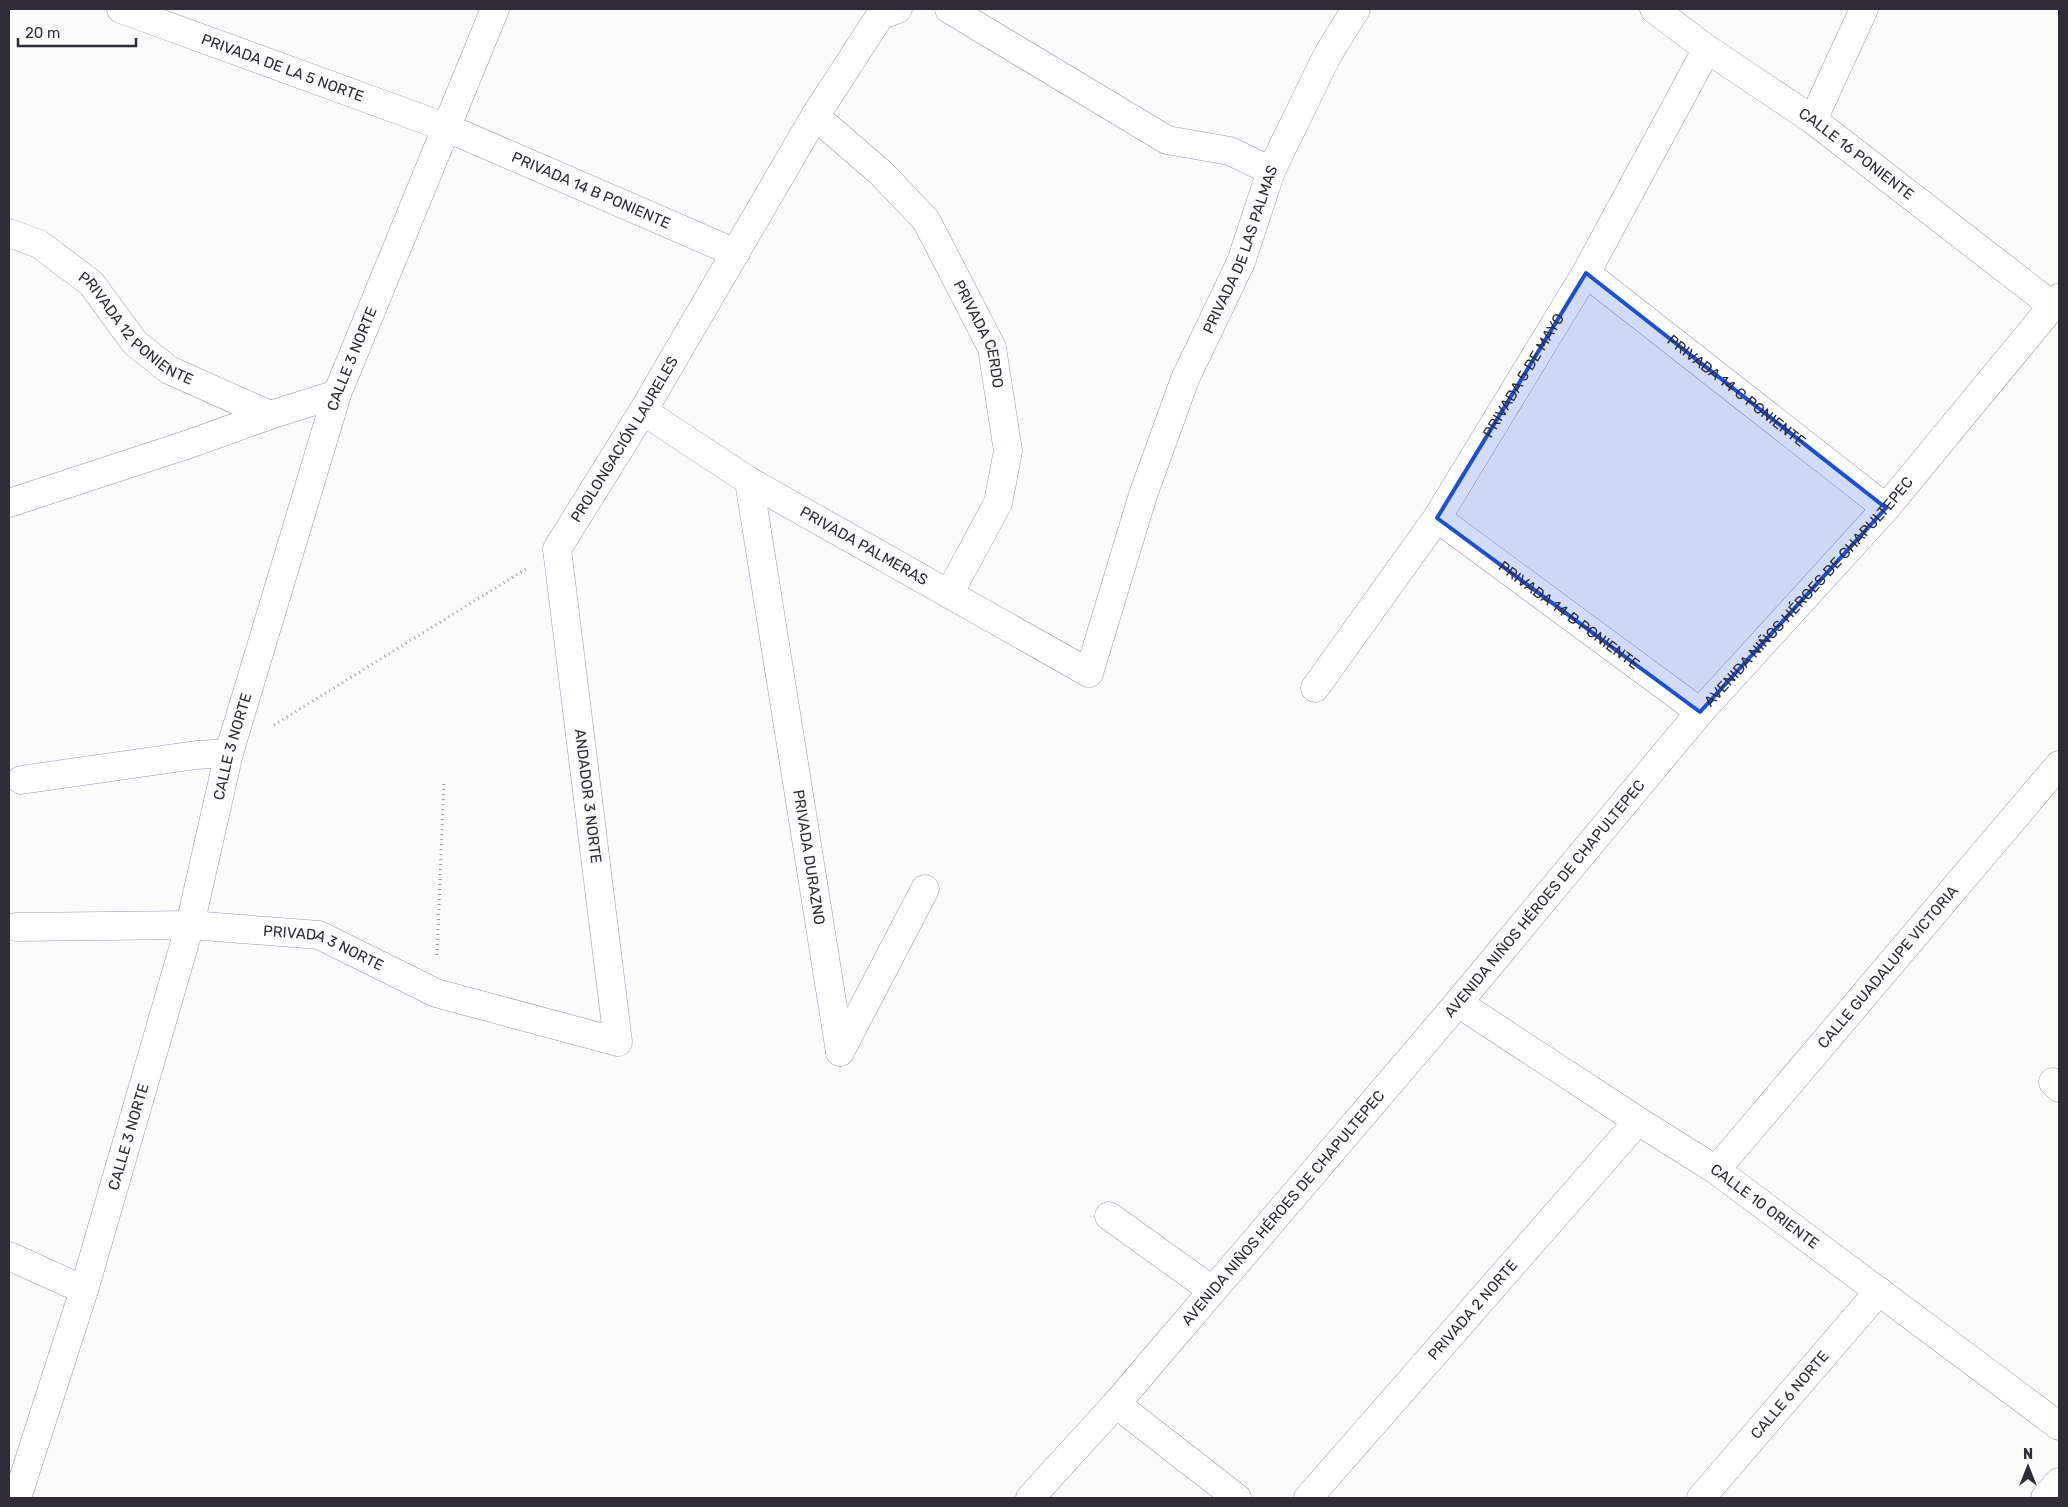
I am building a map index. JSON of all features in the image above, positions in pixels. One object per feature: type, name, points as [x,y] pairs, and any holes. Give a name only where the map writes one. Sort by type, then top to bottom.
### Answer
[{"type":"street","name":"PRIVADA DE LA 5 NORTE","points":[[121,9],[446,127]]},
{"type":"street","name":"CALLE 3 NORTE","points":[[17,1498],[84,1290],[190,925],[229,753],[337,394],[495,9]]},
{"type":"street","name":"PROLONGACIÓN LAURELES","points":[[557,549],[643,411],[815,116],[880,16],[898,9]]},
{"type":"street","name":"PRIVADA DE LAS PALMAS","points":[[949,9],[1167,140],[1230,151],[1271,171],[1241,262],[1182,388],[1143,495],[1089,673]]},
{"type":"street","points":[[1271,171],[1328,54],[1356,9]]},
{"type":"street","name":"CALLE 16 PONIENTE","points":[[1654,9],[1708,49],[1813,120],[2056,302]]},
{"type":"street","points":[[1813,120],[1864,9]]},
{"type":"street","name":"PRIVADA 5 DE MAYO","points":[[1315,688],[1437,518],[1586,273],[1708,49]]},
{"type":"street","name":"PRIVADA CERDO","points":[[815,116],[881,173],[926,220],[992,348],[1008,451],[998,503],[948,594]]},
{"type":"street","name":"PRIVADA 14 B PONIENTE","points":[[446,127],[736,254]]},
{"type":"street","name":"PRIVADA 12 PONIENTE","points":[[9,233],[39,244],[91,283],[135,343],[169,370],[270,414]]},
{"type":"street","name":"PRIVADA 14 C PONIENTE","points":[[1586,273],[1886,508]]},
{"type":"street","name":"AVENIDA NIÑOS HÉROES DE CHAPULTEPEC","points":[[1030,1498],[1116,1404],[1458,1003],[1700,712],[1886,508],[2056,302]]},
{"type":"street","points":[[9,503],[189,444],[270,414],[337,394]]},
{"type":"street","name":"PRIVADA PALMERAS","points":[[643,411],[749,480],[1089,673]]},
{"type":"street","name":"PRIVADA DURAZNO","points":[[749,480],[840,1052],[925,889]]},
{"type":"street","name":"PRIVADA 14 B PONIENTE","points":[[1437,518],[1700,712]]},
{"type":"street","name":"ANDADOR 3 NORTE","points":[[557,549],[618,1042]]},
{"type":"street","points":[[21,780],[196,755],[229,753]]},
{"type":"street","name":"CALLE GUADALUPE VICTORIA","points":[[1716,1170],[2059,765]]},
{"type":"street","name":"PRIVADA 3 NORTE","points":[[16,927],[190,925],[319,935],[436,993],[618,1042]]},
{"type":"street","name":"CALLE 10 ORIENTE","points":[[1458,1003],[1716,1170],[2059,1426]]},
{"type":"street","name":"PRIVADA 2 NORTE","points":[[1308,1498],[1638,1121]]},
{"type":"street","points":[[1109,1216],[1212,1290]]},
{"type":"street","points":[[9,1256],[84,1290]]},
{"type":"street","name":"CALLE 6 NORTE","points":[[1701,1498],[1879,1290]]},
{"type":"street","points":[[1116,1404],[1237,1498]]},
{"type":"street","points":[[2045,1498],[2059,1482]]},
{"type":"path","points":[[229,753],[557,549]]},
{"type":"path","points":[[436,993],[444,781]]},
{"type":"highlighted area","points":[[1586,273],[1886,508],[1700,712],[1437,518]]}]
